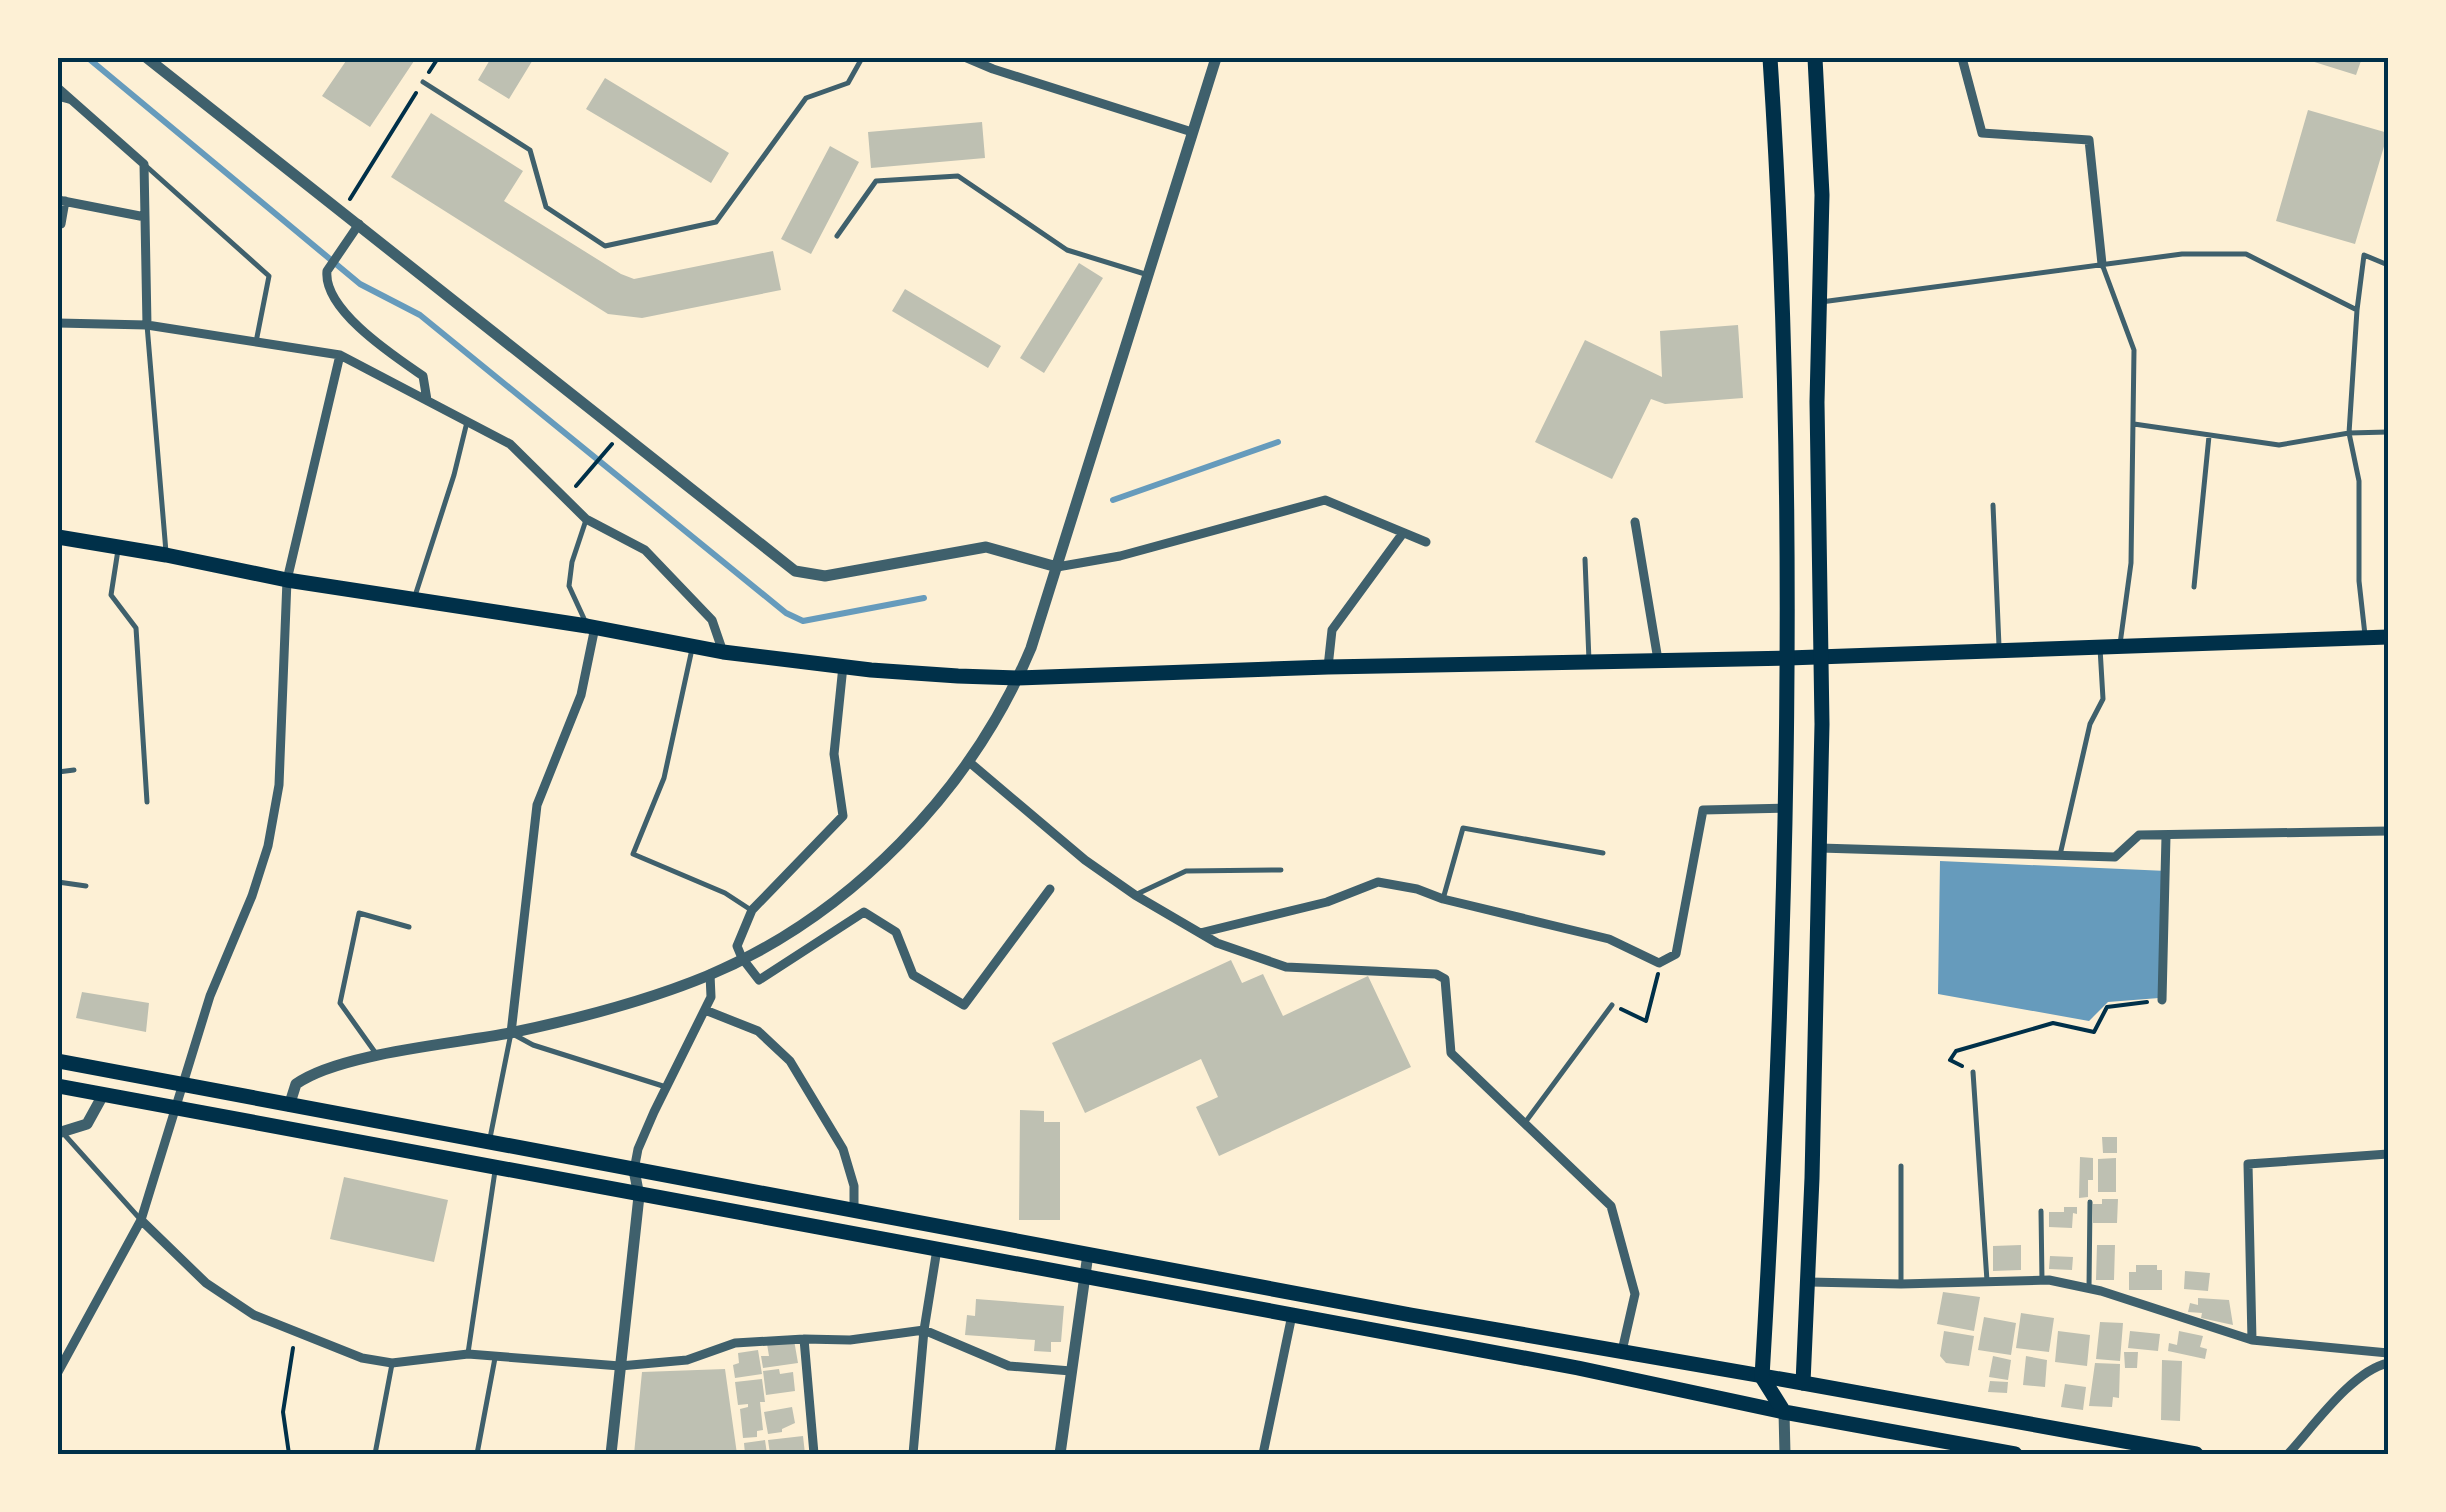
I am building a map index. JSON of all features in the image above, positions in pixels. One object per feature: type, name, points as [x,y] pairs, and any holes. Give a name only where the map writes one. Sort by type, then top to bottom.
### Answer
[{"type":"main road","points":[[1770,58],[1782,305],[1788,658],[1787,808],[1762,1377],[1784,1412]]},
{"type":"main road","points":[[1784,1412],[1803,1384],[1820,848],[1817,419],[1822,196],[1815,58]]},
{"type":"main road","points":[[58,538],[287,580],[591,626],[723,652],[903,673],[1018,678],[1788,658],[2100,644],[2388,637]]},
{"type":"main road","points":[[58,1061],[1546,1339],[2196,1454]]},
{"type":"main road","points":[[58,1086],[639,1196],[1084,1274],[2015,1454]]},
{"type":"street","points":[[147,58],[795,570],[825,576],[986,547],[1057,566],[1120,556],[1324,500],[1426,542]]},
{"type":"street","points":[[967,58],[992,70],[1192,132]]},
{"type":"street","points":[[289,1106],[296,1084],[304,1079],[378,1056],[512,1033],[632,1003],[710,974],[787,933],[855,884],[926,814],[968,761],[1018,678],[1057,566],[1216,58]]},
{"type":"street","points":[[1962,58],[1982,133],[2089,140],[2102,264]]},
{"type":"street","points":[[58,88],[144,164],[147,326]]},
{"type":"street","points":[[61,224],[61,200],[145,217]]},
{"type":"street","points":[[359,224],[327,271],[330,293],[376,345],[423,376],[426,400]]},
{"type":"street","points":[[58,323],[147,326],[340,355],[510,444],[586,520],[645,550],[712,620],[723,652]]},
{"type":"street","points":[[58,1372],[141,1220],[210,996],[260,872],[275,816],[284,712],[287,580],[340,355]]},
{"type":"street","points":[[1635,522],[1658,660]]},
{"type":"street","points":[[1328,667],[1332,630],[1403,533]]},
{"type":"street","points":[[512,1033],[537,805],[581,695],[591,626]]},
{"type":"street","points":[[843,666],[834,754],[843,816],[752,910],[737,946],[759,980],[864,912],[896,932],[913,975],[964,1006],[1050,890]]},
{"type":"street","points":[[968,761],[1062,842],[1134,895],[1216,943],[1286,967],[1436,974],[1445,979],[1451,1053],[1611,1206],[1636,1294],[1622,1352]]},
{"type":"street","points":[[1200,933],[1328,902],[1378,882],[1609,940],[1660,963],[1676,954],[1703,810],[1787,808]]},
{"type":"street","points":[[1820,848],[2115,857],[2139,836],[2388,831]]},
{"type":"street","points":[[2162,1000],[2166,836]]},
{"type":"street","points":[[612,1454],[639,1196],[634,1170],[638,1149],[711,997],[710,974]]},
{"type":"street","points":[[705,1010],[758,1031],[790,1061],[843,1149],[854,1186],[854,1210]]},
{"type":"street","points":[[60,1132],[88,1124],[103,1095]]},
{"type":"street","points":[[2252,1340],[2248,1164],[2388,1154]]},
{"type":"street","points":[[141,1220],[206,1283],[254,1315],[362,1358],[392,1363],[468,1354],[620,1366],[688,1360],[735,1343],[804,1338],[850,1340],[924,1330],[1008,1366],[1071,1371]]},
{"type":"street","points":[[912,1454],[924,1330],[937,1248]]},
{"type":"street","points":[[1060,1454],[1088,1254]]},
{"type":"street","points":[[1809,1282],[2042,1280],[2088,1288],[2252,1340],[2388,1353]]},
{"type":"street","points":[[1263,1454],[1292,1314]]},
{"type":"street","points":[[804,1338],[814,1454]]},
{"type":"street","points":[[2288,1454],[2350,1386],[2376,1366],[2388,1364]]},
{"type":"street","points":[[1784,1412],[1784,1454]]},
{"type":"lane","points":[[423,82],[530,150],[546,207],[606,246],[716,222],[806,98],[848,83],[862,58]]},
{"type":"lane","points":[[58,98],[72,102]]},
{"type":"lane","points":[[144,164],[269,276],[256,342]]},
{"type":"lane","points":[[836,236],[876,180],[958,176],[1067,250],[1148,274]]},
{"type":"lane","points":[[1820,303],[2182,254],[2246,254],[2356,310]]},
{"type":"lane","points":[[2365,638],[2359,582],[2359,482],[2349,432],[2356,310],[2364,254],[2388,264]]},
{"type":"lane","points":[[2102,264],[2134,350],[2131,564],[2120,644]]},
{"type":"lane","points":[[147,326],[166,555]]},
{"type":"lane","points":[[414,600],[454,475],[466,422]]},
{"type":"lane","points":[[2133,424],[2279,444],[2349,432],[2388,432]]},
{"type":"lane","points":[[2194,587],[2210,434]]},
{"type":"lane","points":[[1993,506],[1999,648]]},
{"type":"lane","points":[[586,520],[572,562],[569,586],[591,626]]},
{"type":"lane","points":[[119,547],[111,596],[136,628],[146,802]]},
{"type":"lane","points":[[1585,559],[1589,662]]},
{"type":"lane","points":[[2060,857],[2090,724],[2103,700],[2100,644]]},
{"type":"lane","points":[[692,646],[664,778],[633,854],[725,893],[752,910]]},
{"type":"lane","points":[[58,772],[74,770]]},
{"type":"lane","points":[[1443,899],[1463,828],[1603,854]]},
{"type":"lane","points":[[1134,895],[1186,872],[1282,870]]},
{"type":"lane","points":[[58,882],[86,886]]},
{"type":"lane","points":[[378,1056],[340,1003],[359,913],[409,927]]},
{"type":"lane","points":[[1524,1124],[1612,1005]]},
{"type":"lane","points":[[490,1141],[512,1033],[534,1045],[666,1086]]},
{"type":"lane","points":[[1973,1072],[1987,1281]]},
{"type":"lane","points":[[60,1132],[141,1220]]},
{"type":"lane","points":[[1900,1166],[1900,1284]]},
{"type":"lane","points":[[468,1354],[495,1168]]},
{"type":"lane","points":[[2088,1288],[2090,1202]]},
{"type":"lane","points":[[2041,1211],[2042,1280]]},
{"type":"lane","points":[[477,1454],[495,1358]]},
{"type":"lane","points":[[375,1454],[392,1363]]},
{"type":"path","points":[[342,212],[438,58]]},
{"type":"path","points":[[589,472],[606,452]]},
{"type":"path","points":[[1612,1005],[1646,1021],[1660,963]]},
{"type":"path","points":[[1973,1072],[1950,1060],[1956,1051],[2052,1024],[2094,1032],[2108,1007],[2162,1000]]},
{"type":"path","points":[[290,1454],[282,1412],[296,1334]]},
{"type":"water","points":[[1940,861],[2167,871],[2159,998],[2108,1002],[2089,1021],[1938,994]]},
{"type":"building","points":[[348,58],[416,58],[370,127],[322,96]]},
{"type":"building","points":[[491,58],[534,58],[509,99],[478,80]]},
{"type":"building","points":[[2309,58],[2362,58],[2356,75]]},
{"type":"building","points":[[605,78],[729,153],[711,183],[586,109]]},
{"type":"building","points":[[2308,110],[2388,133],[2355,244],[2276,221]]},
{"type":"building","points":[[431,113],[523,171],[504,201],[621,274],[634,279],[773,251],[781,290],[642,318],[608,314],[391,177]]},
{"type":"building","points":[[982,122],[985,158],[871,168],[868,132]]},
{"type":"building","points":[[830,146],[859,162],[811,254],[781,239]]},
{"type":"building","points":[[1079,263],[1103,278],[1044,373],[1020,358]]},
{"type":"building","points":[[905,289],[1001,346],[988,368],[892,311]]},
{"type":"building","points":[[1738,325],[1743,398],[1665,404],[1651,399],[1612,479],[1535,442],[1585,340],[1662,377],[1660,331]]},
{"type":"building","points":[[1231,960],[1242,983],[1263,974],[1283,1016],[1368,976],[1411,1067],[1219,1156],[1196,1107],[1218,1097],[1201,1059],[1085,1113],[1052,1043]]},
{"type":"building","points":[[82,992],[149,1003],[146,1032],[76,1018]]},
{"type":"building","points":[[1020,1110],[1044,1111],[1044,1122],[1060,1122],[1060,1220],[1019,1220]]},
{"type":"building","points":[[2102,1137],[2117,1137],[2117,1153],[2103,1153]]},
{"type":"building","points":[[2080,1157],[2093,1158],[2093,1180],[2088,1180],[2088,1197],[2079,1198]]},
{"type":"building","points":[[2116,1158],[2116,1192],[2098,1192],[2098,1159]]},
{"type":"building","points":[[344,1177],[448,1200],[434,1262],[330,1239]]},
{"type":"building","points":[[2102,1199],[2118,1199],[2117,1223],[2093,1223],[2093,1204],[2102,1204]]},
{"type":"building","points":[[2064,1207],[2077,1207],[2072,1228],[2049,1227],[2049,1212],[2064,1212]]},
{"type":"building","points":[[2021,1245],[2021,1270],[1993,1271],[1993,1246]]},
{"type":"building","points":[[2097,1245],[2115,1245],[2114,1280],[2096,1280]]},
{"type":"building","points":[[2050,1256],[2073,1257],[2072,1270],[2049,1269]]},
{"type":"building","points":[[2136,1265],[2157,1265],[2157,1270],[2162,1270],[2162,1290],[2129,1290],[2129,1272],[2136,1272]]},
{"type":"building","points":[[2185,1271],[2210,1273],[2208,1291],[2184,1289]]},
{"type":"building","points":[[1943,1292],[1980,1297],[1974,1331],[1937,1324]]},
{"type":"building","points":[[2198,1298],[2229,1300],[2233,1325],[2188,1312],[2190,1303],[2198,1305]]},
{"type":"building","points":[[976,1299],[1064,1306],[1061,1342],[1051,1342],[1051,1352],[1034,1351],[1035,1340],[965,1335],[967,1315],[975,1316]]},
{"type":"building","points":[[2021,1313],[2054,1318],[2049,1352],[2016,1348]]},
{"type":"building","points":[[1984,1317],[2016,1323],[2011,1355],[1978,1350]]},
{"type":"building","points":[[2100,1322],[2123,1323],[2120,1361],[2096,1359]]},
{"type":"building","points":[[1944,1331],[1974,1336],[1969,1366],[1946,1363],[1940,1356]]},
{"type":"building","points":[[2058,1331],[2090,1335],[2087,1366],[2055,1362]]},
{"type":"building","points":[[2130,1331],[2160,1334],[2158,1351],[2128,1348]]},
{"type":"building","points":[[2179,1331],[2203,1336],[2200,1347],[2207,1349],[2205,1359],[2168,1351],[2169,1343],[2177,1345]]},
{"type":"building","points":[[794,1340],[798,1363],[763,1368],[761,1356],[769,1356],[767,1344]]},
{"type":"building","points":[[758,1350],[762,1374],[735,1378],[733,1365],[739,1363],[738,1353]]},
{"type":"building","points":[[2124,1352],[2138,1352],[2137,1368],[2125,1368]]},
{"type":"building","points":[[1993,1356],[2011,1360],[2008,1380],[1989,1377]]},
{"type":"building","points":[[2026,1356],[2047,1360],[2045,1387],[2023,1385]]},
{"type":"building","points":[[2162,1360],[2182,1361],[2180,1421],[2161,1420]]},
{"type":"building","points":[[2095,1363],[2120,1364],[2119,1398],[2113,1397],[2112,1407],[2089,1406]]},
{"type":"building","points":[[725,1369],[737,1454],[634,1454],[642,1372]]},
{"type":"building","points":[[779,1369],[780,1374],[793,1372],[795,1391],[766,1395],[763,1371]]},
{"type":"building","points":[[762,1379],[763,1430],[757,1431],[757,1437],[743,1438],[740,1409],[748,1404],[738,1405],[735,1382]]},
{"type":"building","points":[[1990,1381],[2008,1382],[2007,1393],[1988,1392]]},
{"type":"building","points":[[2065,1384],[2086,1387],[2083,1410],[2061,1407]]},
{"type":"building","points":[[792,1407],[795,1423],[782,1432],[768,1434],[764,1412]]},
{"type":"building","points":[[803,1436],[805,1454],[770,1454],[768,1440]]},
{"type":"building","points":[[765,1440],[767,1454],[745,1454],[744,1443]]},
{"type":"waterway","points":[[88,58],[360,284],[420,315],[786,613],[803,621],[924,598]]},
{"type":"waterway","points":[[1113,500],[1278,442]]}]
